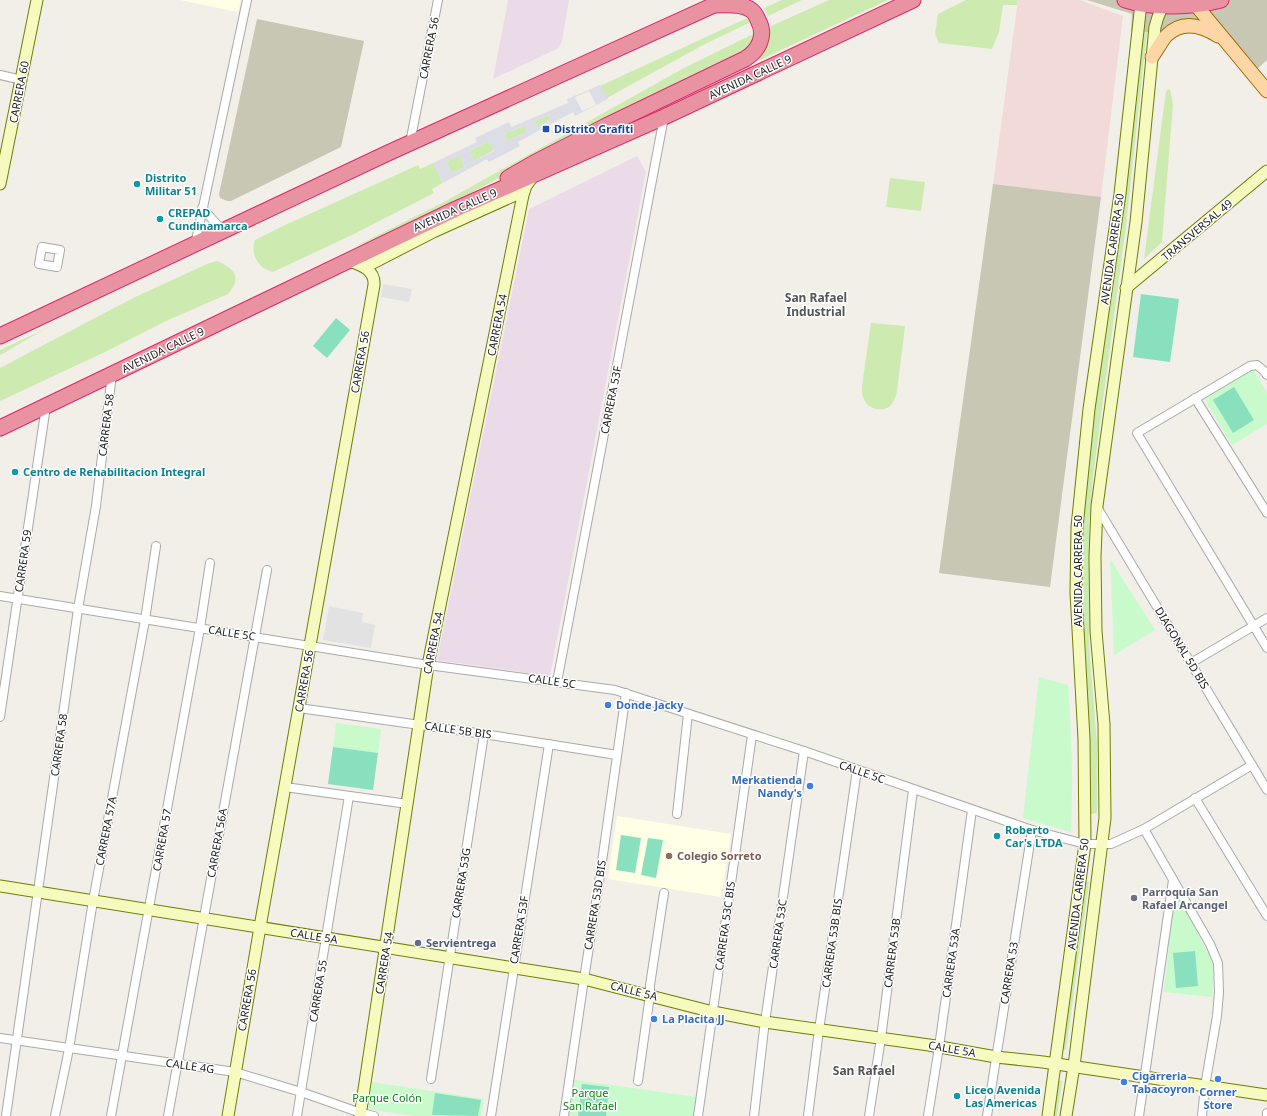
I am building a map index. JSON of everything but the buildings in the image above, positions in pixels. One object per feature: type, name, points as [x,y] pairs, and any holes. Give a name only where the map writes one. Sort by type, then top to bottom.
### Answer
[{"type":"highway","name":"AVENIDA CALLE 9","points":[[0,428],[456,209],[664,117],[913,0]]},
{"type":"highway","points":[[1125,0],[1163,5],[1195,4],[1221,0]]},
{"type":"highway","points":[[0,337],[410,143],[720,3],[742,6],[751,9],[755,14],[760,24],[762,35],[757,49],[745,60],[627,116],[534,163],[456,209]]},
{"type":"highway","points":[[0,332],[22,326]]},
{"type":"main road","points":[[1195,4],[1267,91]]},
{"type":"main road","points":[[1152,57],[1166,36],[1179,28],[1191,26],[1200,27],[1227,42]]},
{"type":"street","name":"CARRERA 60","points":[[0,184],[37,0]]},
{"type":"street","points":[[195,244],[247,0]]},
{"type":"street","name":"CARRERA 56","points":[[410,143],[438,0]]},
{"type":"street","name":"AVENIDA CARRERA 50","points":[[1048,1116],[1085,844],[1084,739],[1077,608],[1076,527],[1090,409],[1120,194],[1141,3]]},
{"type":"street","name":"AVENIDA CARRERA 50","points":[[1066,1116],[1074,1066],[1106,818],[1104,724],[1096,631],[1095,557],[1097,506],[1136,222],[1155,27],[1163,5]]},
{"type":"street","points":[[0,75],[22,80]]},
{"type":"street","name":"CARRERA 53F","points":[[557,682],[664,117]]},
{"type":"street","name":"TRANSVERSAL 49","points":[[1126,288],[1267,171]]},
{"type":"street","name":"CARRERA 54","points":[[360,1114],[428,665],[524,191],[533,176]]},
{"type":"street","points":[[349,261],[365,267],[433,232],[524,191]]},
{"type":"street","points":[[202,208],[224,231]]},
{"type":"street","name":"CARRERA 56","points":[[228,1116],[374,285],[373,277],[369,270],[365,267]]},
{"type":"street","points":[[1267,375],[1257,365],[1250,366],[1137,433],[1267,648]]},
{"type":"street","name":"CARRERA 58","points":[[6,1116],[18,1041],[78,609],[96,506],[112,374]]},
{"type":"street","points":[[1195,398],[1267,513]]},
{"type":"street","name":"CARRERA 59","points":[[0,717],[46,406]]},
{"type":"street","name":"DIAGONAL 5D BIS","points":[[1097,506],[1267,790]]},
{"type":"street","name":"CARRERA 57A","points":[[55,1116],[69,1049],[92,901],[145,620],[156,546]]},
{"type":"street","name":"CARRERA 57","points":[[111,1116],[200,628],[210,563]]},
{"type":"street","name":"CARRERA 56A","points":[[168,1116],[267,570]]},
{"type":"street","name":"CALLE 5C","points":[[0,596],[428,665],[615,690],[804,751],[1032,830],[1085,844],[1111,844],[1144,829],[1252,764]]},
{"type":"street","points":[[1191,663],[1267,618]]},
{"type":"street","name":"CARRERA 53D BIS","points":[[564,1116],[626,693]]},
{"type":"street","name":"CALLE 5B BIS","points":[[299,708],[419,724],[617,755]]},
{"type":"street","points":[[677,814],[688,714]]},
{"type":"street","name":"CARRERA 53G","points":[[430,1079],[484,734]]},
{"type":"street","name":"CARRERA 53C BIS","points":[[698,1116],[752,735]]},
{"type":"street","name":"CARRERA 53F","points":[[491,1116],[513,966],[549,744]]},
{"type":"street","name":"CARRERA 53C","points":[[754,1116],[765,1022],[804,751]]},
{"type":"street","name":"CARRERA 53B BIS","points":[[808,1116],[857,770]]},
{"type":"street","points":[[285,787],[408,804]]},
{"type":"street","name":"CARRERA 53B","points":[[869,1116],[881,1038],[913,790]]},
{"type":"street","name":"CARRERA 55","points":[[297,1116],[349,796]]},
{"type":"street","points":[[1196,798],[1267,916]]},
{"type":"street","name":"CARRERA 53A","points":[[928,1116],[972,810]]},
{"type":"street","points":[[1144,829],[1210,944],[1218,963],[1220,992],[1205,1086],[1202,1116]]},
{"type":"street","name":"CARRERA 53","points":[[987,1116],[1032,830]]},
{"type":"street","points":[[1139,1116],[1173,880]]},
{"type":"street","name":"CALLE 5A","points":[[0,886],[386,948],[513,966],[584,979],[713,1012],[765,1022],[881,1038],[996,1057],[1074,1066],[1145,1078],[1267,1095]]},
{"type":"street","points":[[638,1081],[650,995],[650,985],[664,893]]},
{"type":"street","name":"CALLE 4G","points":[[0,1038],[235,1072],[301,1092],[360,1114],[374,1116]]},
{"type":"street","points":[[1266,1116],[1267,1112]]},
{"type":"shaded area","points":[[180,0],[241,0],[238,12]]},
{"type":"shaded area","points":[[508,0],[569,0],[562,41],[559,48],[493,79]]},
{"type":"shaded area","points":[[1018,0],[1080,0],[1123,16],[1101,197],[993,184]]},
{"type":"shaded area","points":[[1087,0],[1267,0],[1267,60],[1255,71],[1206,26],[1163,33],[1131,31],[1132,14]]},
{"type":"shaded area","points":[[257,19],[364,41],[341,147],[231,201],[227,201],[220,198],[219,194]]},
{"type":"shaded area","points":[[600,85],[608,99],[575,116],[573,112],[518,142],[520,146],[489,162],[487,159],[443,183],[433,163],[477,142],[475,138],[509,122],[511,127],[568,103],[567,99]],"holes":[[[589,91],[596,105],[582,111],[575,97]],[[549,115],[551,119],[537,127],[534,121]],[[523,126],[527,132],[507,141],[504,134]],[[489,141],[494,151],[474,161],[469,151]],[[459,155],[465,167],[452,173],[446,162]]]},
{"type":"shaded area","points":[[637,156],[646,172],[550,676],[437,660],[529,209]]},
{"type":"shaded area","points":[[993,184],[1101,197],[1050,587],[939,573]]},
{"type":"shaded area","points":[[383,284],[412,289],[409,302],[381,297]]},
{"type":"shaded area","points":[[329,606],[363,613],[362,622],[375,625],[371,648],[323,640]]},
{"type":"shaded area","name":"Colegio Sorreto","points":[[617,816],[731,834],[721,897],[608,879]]},
{"type":"green space","points":[[782,0],[802,0],[768,16],[764,8]]},
{"type":"green space","points":[[829,0],[888,0],[758,61],[768,42],[771,26]]},
{"type":"green space","points":[[966,0],[1018,0],[1017,5],[1003,5],[999,32],[992,49],[939,43],[935,34],[938,14]]},
{"type":"green space","points":[[747,18],[751,22],[703,45],[607,98],[600,86]]},
{"type":"green space","points":[[757,32],[756,39],[742,55],[562,144],[423,219],[354,247],[442,203],[684,68]]},
{"type":"green space","points":[[1141,32],[1147,32],[1126,226],[1093,477],[1089,524],[1089,643],[1097,745],[1097,813],[1091,814],[1090,745],[1079,577],[1081,523],[1090,434]]},
{"type":"green space","points":[[1170,89],[1173,104],[1162,242],[1144,259],[1166,91]]},
{"type":"green space","points":[[549,115],[551,119],[537,127],[534,121]]},
{"type":"green space","points":[[524,126],[527,132],[507,141],[504,134]]},
{"type":"green space","points":[[489,141],[494,150],[474,161],[469,151]]},
{"type":"green space","points":[[459,155],[465,167],[452,173],[446,162]]},
{"type":"green space","points":[[433,163],[443,183],[432,189],[434,193],[352,235],[273,272],[263,267],[256,260],[254,251],[255,240],[418,165],[420,169]]},
{"type":"green space","points":[[890,178],[925,182],[921,211],[886,207]]},
{"type":"green space","points":[[217,261],[232,270],[236,278],[233,288],[228,294],[166,321],[105,352],[0,401],[0,368],[133,298],[207,264]]},
{"type":"green space","points":[[1141,294],[1179,299],[1170,362],[1133,357]]},
{"type":"green space","points":[[336,318],[350,330],[327,358],[313,346]]},
{"type":"green space","points":[[871,323],[905,326],[897,393],[890,406],[884,409],[873,408],[867,404],[862,394]]},
{"type":"green space","points":[[45,329],[4,353],[0,355],[0,350]]},
{"type":"green space","points":[[1253,369],[1267,393],[1267,424],[1232,445],[1204,399]]},
{"type":"green space","points":[[1234,387],[1254,420],[1233,433],[1213,400]]},
{"type":"green space","points":[[1110,559],[1155,630],[1114,655]]},
{"type":"green space","points":[[1039,677],[1068,685],[1072,759],[1071,832],[1023,818]]},
{"type":"green space","points":[[336,723],[381,729],[378,753],[333,747]]},
{"type":"green space","points":[[333,747],[378,753],[373,790],[328,784]]},
{"type":"green space","points":[[621,835],[641,838],[635,873],[616,870]]},
{"type":"green space","points":[[648,838],[663,840],[656,878],[641,875]]},
{"type":"green space","points":[[1084,880],[1089,882],[1066,1050],[1061,1049]]},
{"type":"green space","points":[[1175,890],[1213,963],[1212,997],[1164,992]]},
{"type":"green space","points":[[1195,951],[1198,986],[1176,988],[1173,953]]},
{"type":"green space","name":"Parque San Rafael","points":[[575,1080],[697,1097],[694,1116],[569,1116]]},
{"type":"green space","points":[[1057,1080],[1062,1081],[1057,1116],[1052,1116]]},
{"type":"green space","name":"Parque Colón","points":[[372,1082],[484,1099],[481,1116],[414,1116],[368,1109]]},
{"type":"green space","points":[[582,1084],[609,1087],[606,1116],[578,1116]]},
{"type":"green space","points":[[435,1093],[481,1100],[478,1116],[432,1115]]},
{"type":"place","name":"Distrito Grafiti","points":[[546,129]]},
{"type":"place","name":"Distrito Militar 51","points":[[137,184]]},
{"type":"place","name":"CREPAD Cundinamarca","points":[[160,219]]},
{"type":"place","name":"Centro de Rehabilitacion Integral","points":[[15,472]]},
{"type":"place","name":"Donde Jacky","points":[[608,705]]},
{"type":"place","name":"Merkatienda Nandy's","points":[[810,786]]},
{"type":"place","name":"Roberto Car's LTDA","points":[[997,836]]},
{"type":"place","name":"Colegio Sorreto","points":[[669,856]]},
{"type":"place","name":"Parroquía San Rafael Arcangel","points":[[1134,898]]},
{"type":"place","name":"Servientrega","points":[[418,943]]},
{"type":"place","name":"La Placita JJ","points":[[654,1019]]},
{"type":"place","name":"Corner Store","points":[[1218,1079]]},
{"type":"place","name":"Cigarreria Tabacoyron","points":[[1124,1082]]},
{"type":"place","name":"Liceo Avenida Las Americas","points":[[957,1096]]},
{"type":"district","name":"San Rafael Industrial","points":[[816,305]]},
{"type":"district","name":"San Rafael","points":[[864,1071]]}]
